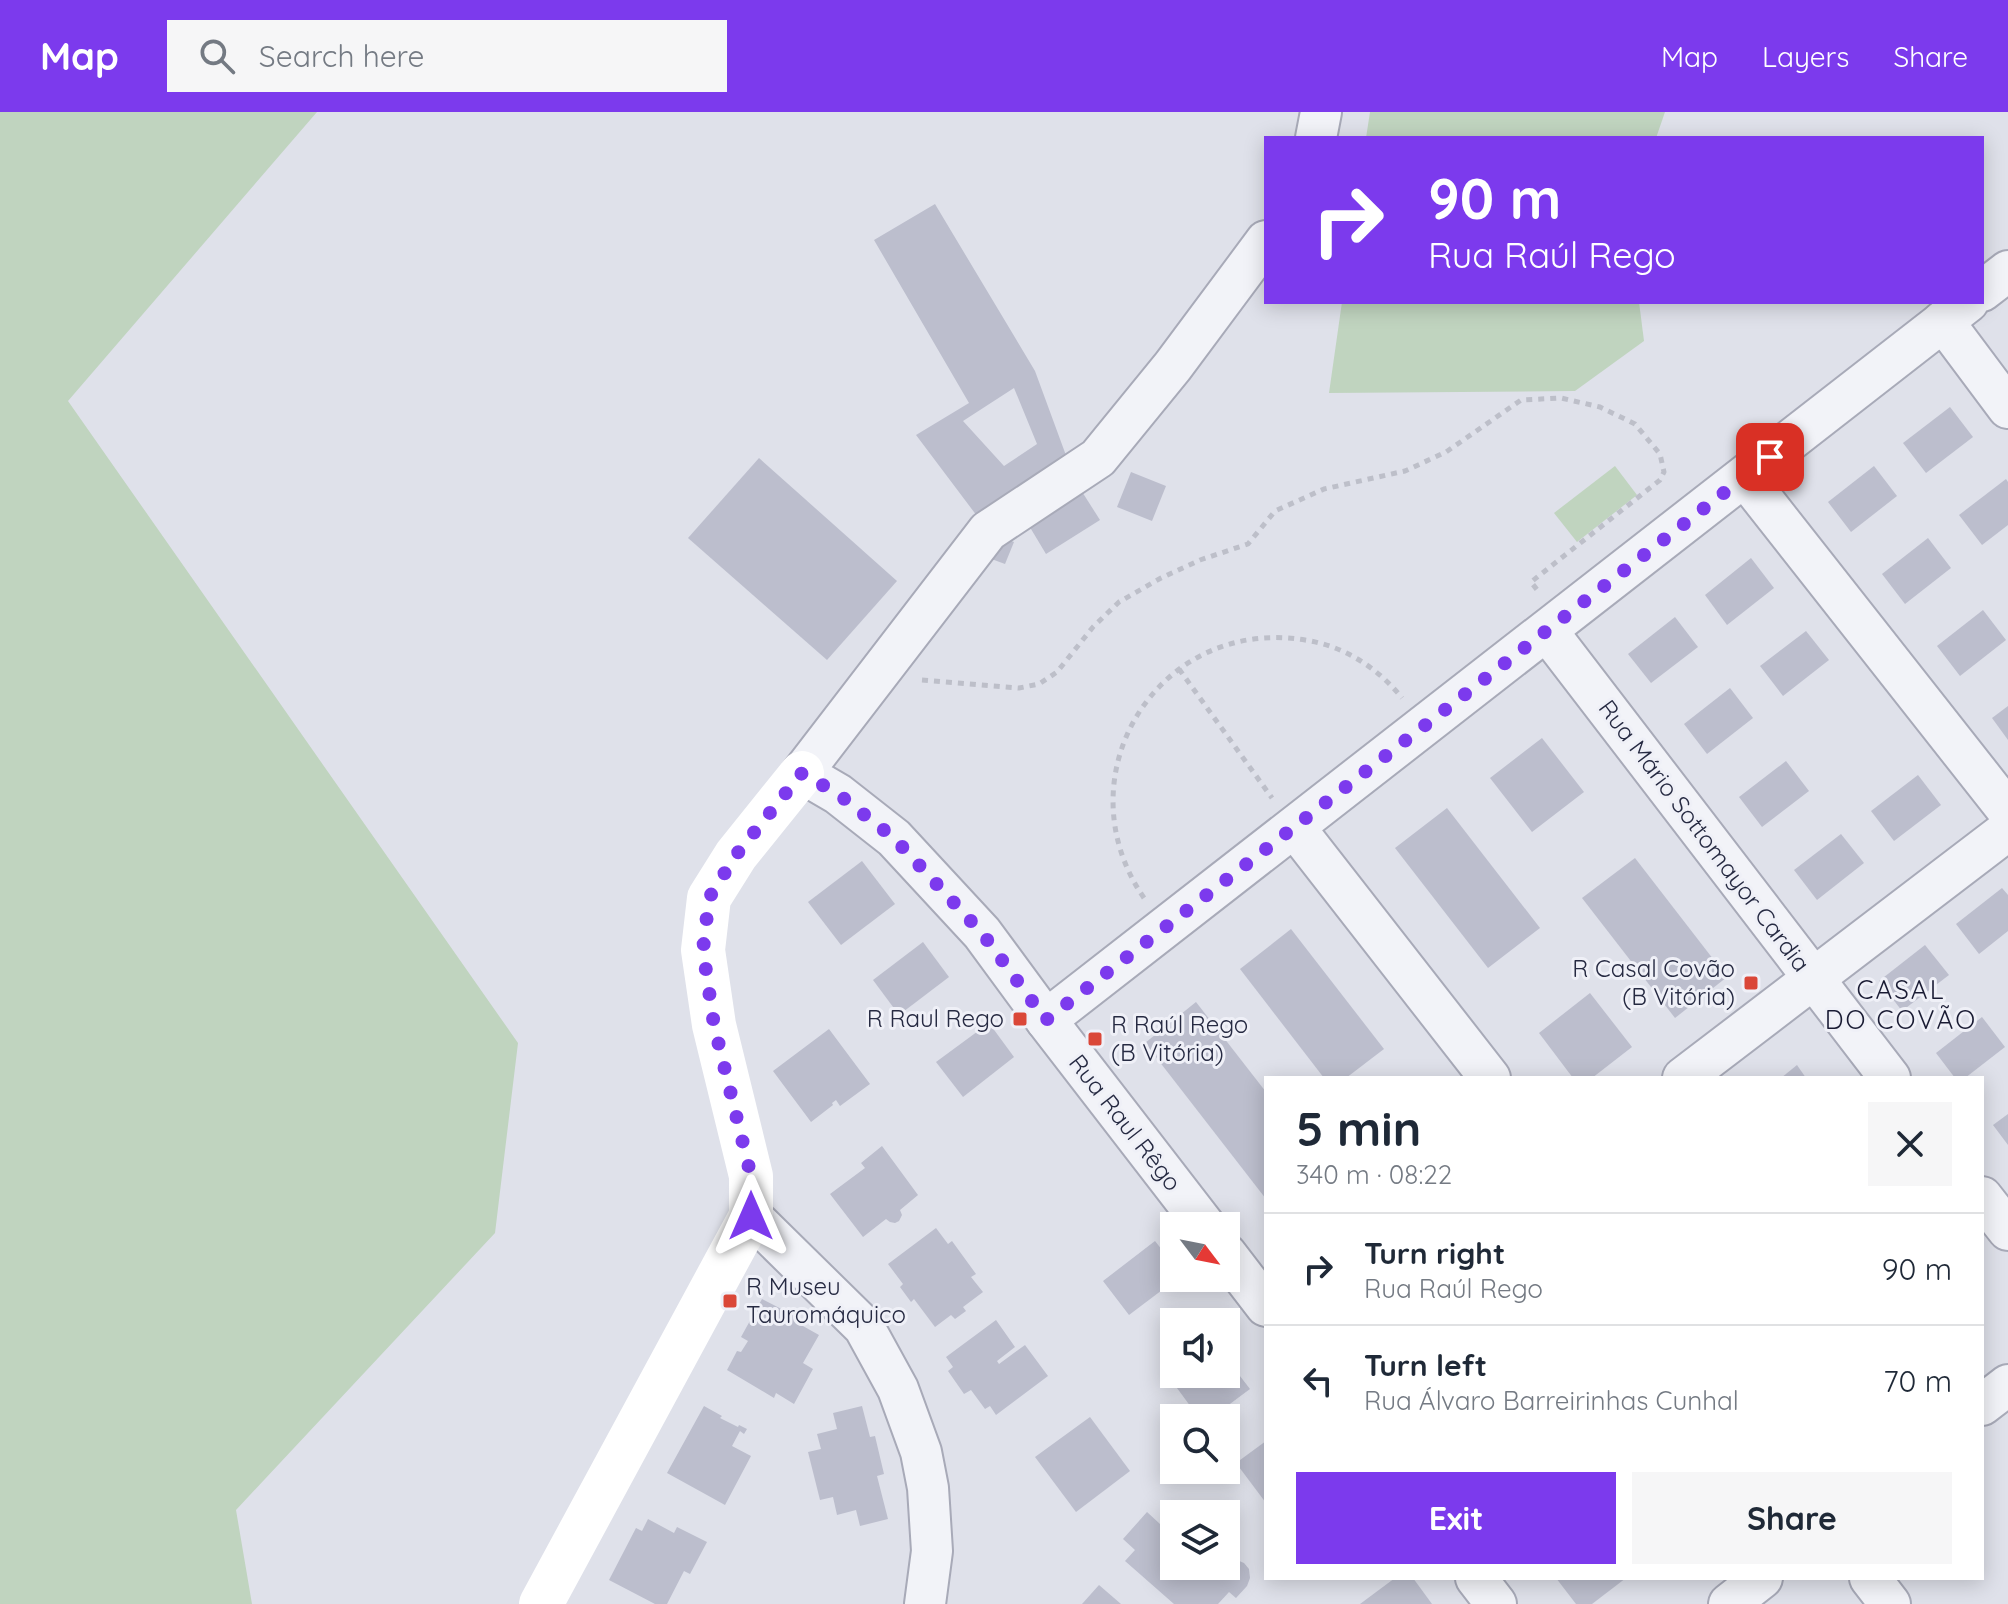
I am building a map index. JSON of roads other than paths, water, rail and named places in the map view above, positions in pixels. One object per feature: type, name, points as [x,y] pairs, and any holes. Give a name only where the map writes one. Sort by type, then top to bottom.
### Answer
[{"type":"street","points":[[1316,136],[1321,112]]},
{"type":"street","points":[[541,1604],[751,1216],[751,1176],[714,1025],[703,950],[709,898],[736,855],[988,531],[1098,458],[1173,366],[1264,244]]},
{"type":"street","points":[[1984,289],[2008,271]]},
{"type":"street","points":[[1046,1020],[1956,312],[2008,408]]},
{"type":"street","points":[[1745,477],[2008,811]]},
{"type":"street","name":"Rua Mário Sottomayor Cardia","points":[[1554,626],[1813,979],[1888,1076]]},
{"type":"street","name":"Rua Raul Rêgo","points":[[802,773],[838,794],[894,838],[982,933],[1194,1212]]},
{"type":"street","points":[[1295,828],[1488,1076]]},
{"type":"street","points":[[1686,1076],[2008,830]]},
{"type":"street","points":[[1984,1200],[2008,1230]]},
{"type":"street","points":[[751,1216],[864,1327],[898,1389],[921,1452],[928,1488],[932,1551],[925,1604]]},
{"type":"street","points":[[1240,1272],[1264,1303]]},
{"type":"street","points":[[1984,1403],[2008,1385]]},
{"type":"street","points":[[1478,1580],[1496,1604]]},
{"type":"street","points":[[1729,1604],[1759,1580]]},
{"type":"street","points":[[1872,1580],[1890,1604]]},
{"type":"place","name":"R Casal Covão (B Vitória)","points":[[1751,983]]},
{"type":"place","name":"R Raul Rego","points":[[1020,1019]]},
{"type":"place","name":"R Raúl Rego (B Vitória)","points":[[1095,1039]]},
{"type":"place","name":"R Museu Tauromáquico","points":[[730,1301]]},
{"type":"district","name":"CASAL DO COVÃO","points":[[1901,1005]]}]
